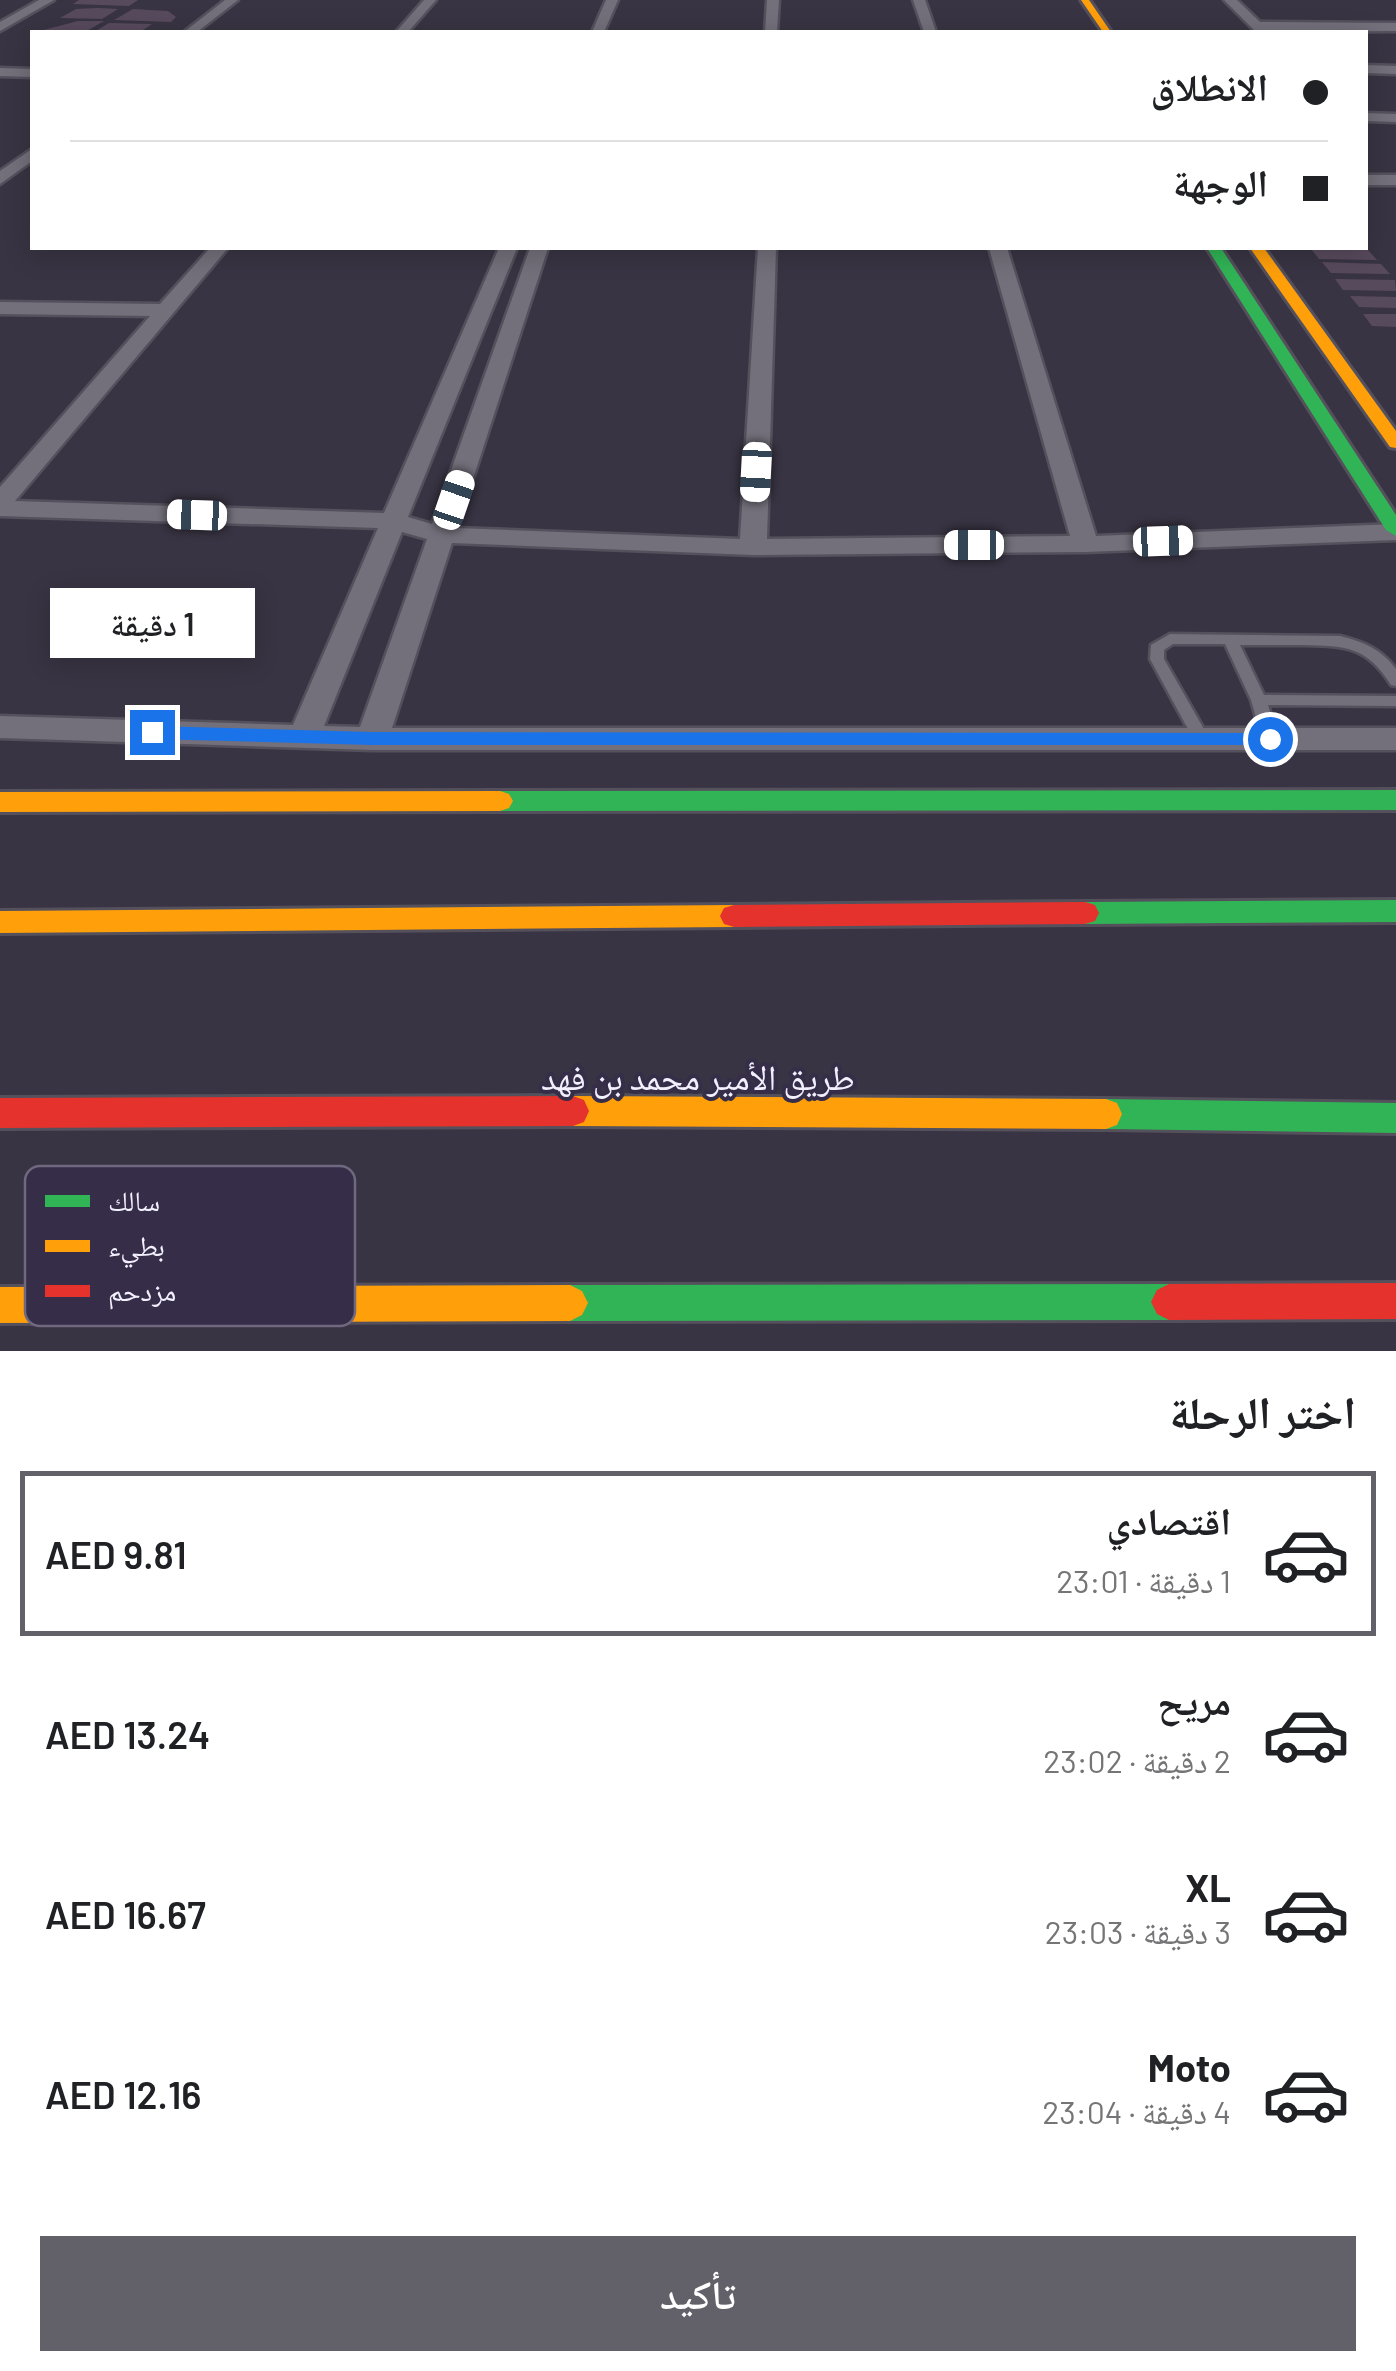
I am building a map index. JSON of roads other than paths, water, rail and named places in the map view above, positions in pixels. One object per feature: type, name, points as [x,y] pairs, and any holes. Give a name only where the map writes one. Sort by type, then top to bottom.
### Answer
[{"type":"main road","points":[[1085,0],[1106,30]]},
{"type":"main road","points":[[1215,250],[1396,531]]},
{"type":"main road","points":[[1259,250],[1396,443]]},
{"type":"main road","points":[[1206,798],[1290,818],[1396,823]]},
{"type":"main road","points":[[0,802],[1396,800]]},
{"type":"main road","points":[[0,922],[1396,910]]},
{"type":"main road","name":"طريق الأمير محمد بن فهد","points":[[0,1113],[740,1110],[1396,1118]]},
{"type":"main road","points":[[0,1123],[91,1113]]},
{"type":"main road","points":[[355,1304],[1396,1301]]},
{"type":"main road","points":[[0,1305],[25,1305]]},
{"type":"street","points":[[0,27],[48,0]]},
{"type":"street","points":[[193,30],[232,0]]},
{"type":"street","points":[[404,30],[430,0]]},
{"type":"street","points":[[599,30],[612,0]]},
{"type":"street","points":[[771,30],[774,0]]},
{"type":"street","points":[[919,0],[929,30]]},
{"type":"street","points":[[1230,0],[1260,29],[1396,27]]},
{"type":"street","points":[[1368,69],[1396,70]]},
{"type":"street","points":[[0,72],[30,73]]},
{"type":"street","points":[[1368,117],[1396,118]]},
{"type":"street","points":[[0,179],[30,156]]},
{"type":"street","points":[[1368,180],[1396,180]]},
{"type":"street","points":[[0,505],[216,250]]},
{"type":"street","points":[[303,738],[507,250]]},
{"type":"street","points":[[372,738],[539,250]]},
{"type":"street","points":[[752,547],[767,250]]},
{"type":"street","points":[[999,250],[1086,544]]},
{"type":"street","points":[[0,308],[165,310]]},
{"type":"street","points":[[0,505],[394,522],[441,536],[752,547],[1086,544],[1396,531]]},
{"type":"street","points":[[0,727],[303,738],[1396,739]]},
{"type":"lane","points":[[1201,738],[1157,659],[1156,648],[1170,639],[1340,641],[1362,646],[1383,658],[1396,681]]},
{"type":"lane","points":[[1230,640],[1259,700],[1270,739]]},
{"type":"lane","points":[[1259,700],[1396,700]]}]
